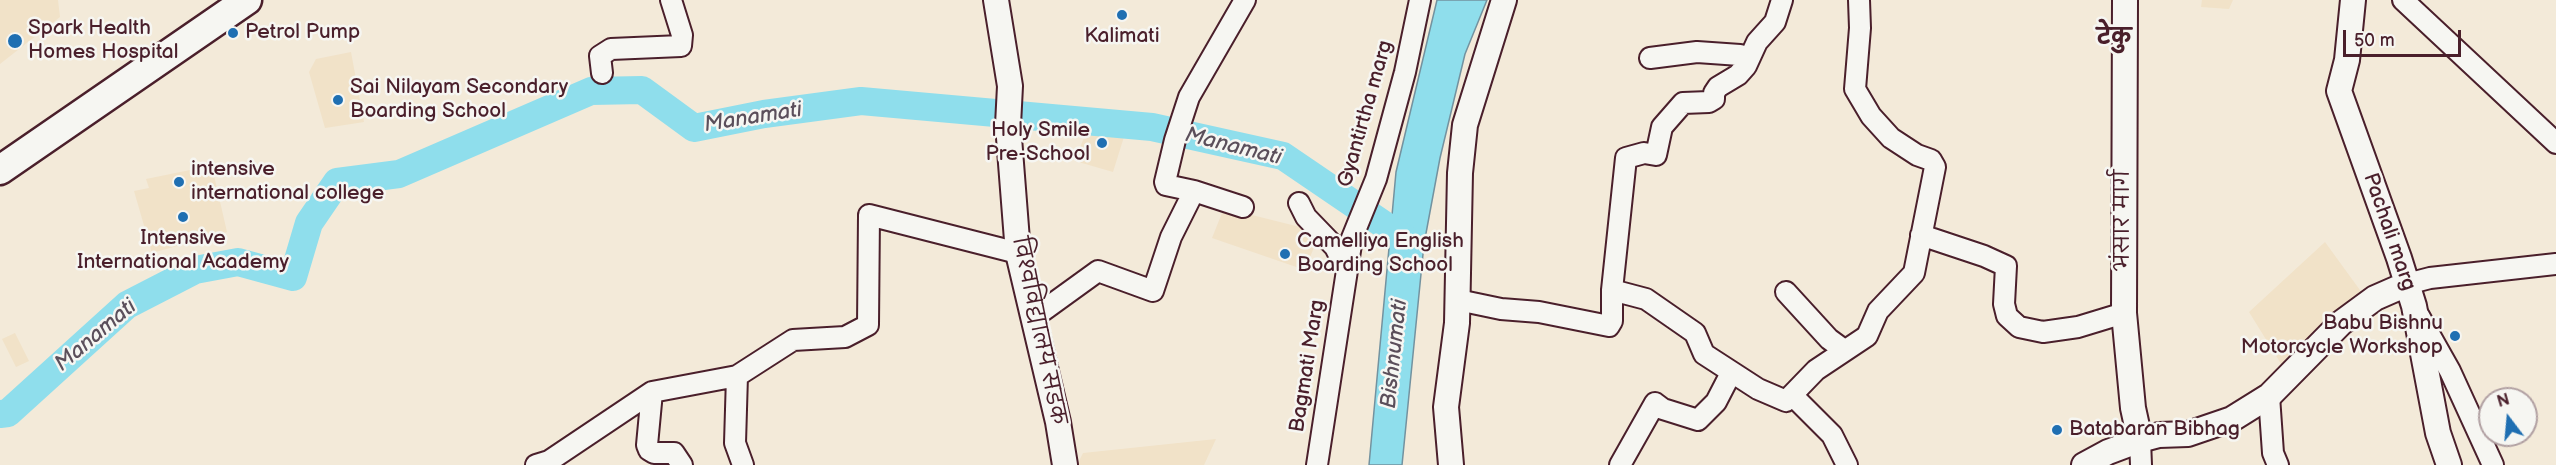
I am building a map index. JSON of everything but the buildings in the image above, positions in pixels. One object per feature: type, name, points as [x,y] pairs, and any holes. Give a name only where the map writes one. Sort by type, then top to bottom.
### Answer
[{"type":"highway","points":[[0,170],[247,0]]},
{"type":"main road","name":"विश्वविद्यालय सडक","points":[[996,0],[1010,86],[1008,125],[1018,253],[1058,422],[1065,465]]},
{"type":"main road","points":[[1451,465],[1446,406],[1458,300],[1460,173],[1465,125],[1504,0]]},
{"type":"main road","name":"भंसार मार्ग","points":[[2125,0],[2124,313],[2133,408],[2140,440]]},
{"type":"main road","name":"Pachali marg","points":[[2352,0],[2347,60],[2339,91],[2410,295],[2438,433],[2449,465]]},
{"type":"main road","points":[[2084,465],[2108,452],[2140,440],[2159,435],[2188,434],[2232,419],[2269,396],[2341,323],[2375,298],[2410,295]]},
{"type":"street","points":[[602,73],[600,56],[611,49],[681,46],[682,35],[671,0]]},
{"type":"street","points":[[1243,207],[1165,182],[1189,97],[1245,0]]},
{"type":"street","name":"Gyantirtha marg","points":[[1352,238],[1376,179],[1405,72],[1420,0]]},
{"type":"street","points":[[1458,300],[1501,309],[1539,312],[1609,326],[1612,321],[1612,290],[1626,158],[1644,153],[1656,155],[1662,127],[1683,103],[1709,102],[1714,99],[1714,93],[1718,87],[1738,75],[1746,66],[1757,42],[1775,22],[1782,0]]},
{"type":"street","points":[[1612,290],[1646,299],[1695,333],[1704,354],[1731,373],[1786,401],[1816,370],[1867,336],[1878,311],[1914,273],[1935,167],[1931,160],[1917,155],[1891,138],[1871,116],[1855,89],[1860,28],[1859,0]]},
{"type":"street","points":[[2403,0],[2556,143]]},
{"type":"street","points":[[1650,58],[1698,52],[1740,55],[1746,66]]},
{"type":"street","points":[[1033,318],[1098,270],[1153,291],[1171,237],[1194,191]]},
{"type":"street","points":[[1299,203],[1306,217],[1335,247],[1347,271]]},
{"type":"street","points":[[536,465],[549,461],[652,392],[737,376],[793,340],[845,337],[868,325],[869,215],[1018,253]]},
{"type":"street","points":[[1921,235],[1984,256],[2006,266],[2004,304],[2007,316],[2019,327],[2043,332],[2078,327],[2124,313]]},
{"type":"street","name":"Bagmati Marg","points":[[1317,465],[1352,238]]},
{"type":"street","points":[[2493,465],[2450,371],[2410,295],[2430,278],[2556,264]]},
{"type":"street","points":[[1786,292],[1829,339],[1844,350]]},
{"type":"street","points":[[1620,465],[1655,403],[1663,409],[1698,420],[1716,402],[1731,373]]},
{"type":"street","points":[[737,376],[735,444],[743,465]]},
{"type":"street","points":[[652,392],[647,445],[649,450],[654,453],[674,453],[682,465]]},
{"type":"street","points":[[1793,396],[1832,435],[1847,465]]},
{"type":"street","points":[[2269,396],[2273,453],[2278,465]]},
{"type":"street","points":[[2140,440],[2141,465]]},
{"type":"shaded area","name":"Spark Health Homes Hospital","points":[[0,0],[58,0],[60,17],[0,64]]},
{"type":"shaded area","points":[[2202,0],[2233,0],[2229,9],[2201,7]]},
{"type":"shaded area","name":"Sai Nilayam Secondary Boarding School","points":[[351,52],[364,122],[325,128],[309,72],[316,59]]},
{"type":"shaded area","name":"Holy Smile Pre-School","points":[[1091,119],[1128,124],[1113,172],[1075,161]]},
{"type":"shaded area","name":"Intensive International Academy","points":[[195,169],[198,176],[213,171],[227,232],[152,253],[134,191],[149,188],[146,179]]},
{"type":"shaded area","name":"Camelliya English Boarding School","points":[[1224,208],[1320,232],[1305,270],[1212,238]]},
{"type":"shaded area","points":[[2325,242],[2365,297],[2283,367],[2249,312]]},
{"type":"shaded area","points":[[15,333],[29,361],[16,367],[2,339]]},
{"type":"shaded area","points":[[1216,439],[1204,465],[1077,465],[1083,453]]},
{"type":"water","name":"Bishnumati","points":[[1437,0],[1487,0],[1465,54],[1440,158],[1424,244],[1402,465],[1369,465],[1396,172]]},
{"type":"waterway","name":"Manamati","points":[[0,414],[8,413],[127,305],[195,270],[238,262],[293,277],[309,223],[337,182],[399,174],[591,91],[642,90],[694,128],[764,114],[861,101],[1152,127],[1283,156],[1405,239]]},
{"type":"place","name":"Kalimati","points":[[1122,15]]},
{"type":"place","name":"Petrol Pump","points":[[233,33]]},
{"type":"place","name":"Spark Health Homes Hospital","points":[[15,41]]},
{"type":"place","name":"Sai Nilayam Secondary Boarding School","points":[[338,100]]},
{"type":"place","name":"Holy Smile Pre-School","points":[[1102,143]]},
{"type":"place","name":"intensive international college","points":[[179,182]]},
{"type":"place","name":"Intensive International Academy","points":[[183,217]]},
{"type":"place","name":"Camelliya English Boarding School","points":[[1285,254]]},
{"type":"place","name":"Babu Bishnu Motorcycle Workshop","points":[[2455,336]]},
{"type":"place","name":"Batabaran Bibhag","points":[[2057,430]]},
{"type":"district","name":"टेकु","points":[[2114,38]]}]
